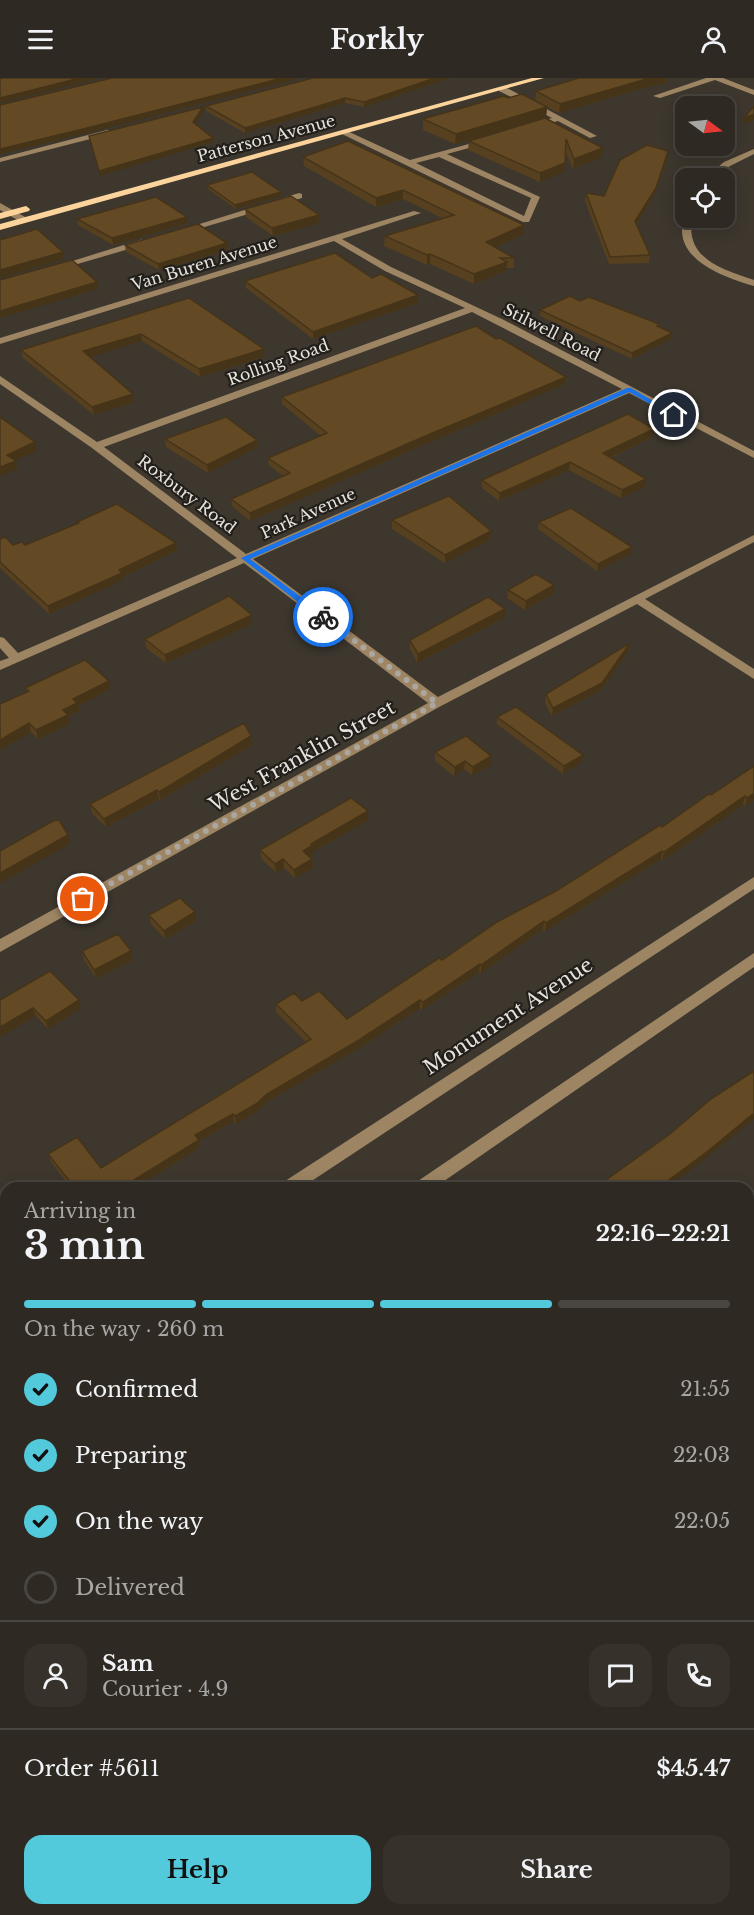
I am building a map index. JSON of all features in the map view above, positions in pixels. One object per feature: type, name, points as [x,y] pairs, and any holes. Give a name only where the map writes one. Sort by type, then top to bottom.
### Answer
[{"type":"main road","name":"Patterson Avenue","points":[[0,227],[540,78]]},
{"type":"main road","points":[[487,82],[501,79]]},
{"type":"main road","points":[[0,216],[34,207]]},
{"type":"street","points":[[678,78],[694,85]]},
{"type":"street","points":[[657,96],[715,78],[754,93]]},
{"type":"street","points":[[501,79],[514,85]]},
{"type":"street","points":[[502,88],[593,136]]},
{"type":"street","points":[[527,128],[560,118]]},
{"type":"street","points":[[0,160],[114,131]]},
{"type":"street","points":[[345,132],[526,220],[536,197],[440,154]]},
{"type":"street","points":[[409,163],[494,138]]},
{"type":"street","points":[[721,168],[754,151]]},
{"type":"street","points":[[172,233],[299,196]]},
{"type":"street","points":[[0,206],[24,220]]},
{"type":"street","name":"Van Buren Avenue","points":[[0,341],[417,213]]},
{"type":"street","points":[[685,228],[685,241],[695,255],[716,269],[754,283]]},
{"type":"street","name":"Stilwell Road","points":[[335,238],[388,269],[592,369],[754,454]]},
{"type":"street","points":[[46,270],[150,240]]},
{"type":"street","name":"Rolling Road","points":[[96,446],[472,309]]},
{"type":"street","name":"Roxbury Road","points":[[0,379],[96,446],[437,703]]},
{"type":"street","name":"Park Avenue","points":[[0,666],[629,390]]},
{"type":"street","name":"West Franklin Street","points":[[0,946],[437,703],[569,637],[754,538]]},
{"type":"street","points":[[637,599],[754,675]]},
{"type":"street","points":[[0,641],[17,659]]},
{"type":"street","name":"Monument Avenue","points":[[297,1182],[754,882]]},
{"type":"street","points":[[430,1182],[754,959]]},
{"type":"building","points":[[0,78],[80,78],[0,98]]},
{"type":"building","points":[[112,78],[282,78],[0,149],[0,105]]},
{"type":"building","points":[[313,78],[435,78],[364,102],[345,98],[245,128],[206,106]]},
{"type":"building","points":[[579,78],[650,78],[560,104],[536,91]]},
{"type":"building","points":[[522,94],[547,107],[456,134],[423,119],[504,96],[508,98]]},
{"type":"building","points":[[754,106],[754,114],[744,118]]},
{"type":"building","points":[[203,107],[193,122],[213,138],[99,171],[89,136]]},
{"type":"building","points":[[545,118],[603,148],[574,159],[566,139],[565,163],[540,173],[469,141]]},
{"type":"building","points":[[348,141],[524,225],[486,242],[514,258],[500,258],[507,262],[474,274],[385,236],[454,215],[403,190],[376,198],[303,157]]},
{"type":"building","points":[[647,145],[668,151],[656,188],[635,221],[650,255],[610,257],[586,193],[604,196],[620,160]]},
{"type":"building","points":[[252,172],[281,192],[235,205],[207,185]]},
{"type":"building","points":[[291,196],[319,215],[272,228],[245,209]]},
{"type":"building","points":[[156,197],[187,217],[112,238],[77,219]]},
{"type":"building","points":[[198,224],[227,243],[158,264],[125,245]]},
{"type":"building","points":[[37,229],[63,252],[0,270],[0,240]]},
{"type":"building","points":[[335,253],[372,278],[381,274],[418,295],[313,332],[245,281]]},
{"type":"building","points":[[72,260],[97,282],[0,311],[0,280]]},
{"type":"building","points":[[570,296],[580,301],[589,297],[659,324],[657,326],[672,333],[632,353],[540,310]]},
{"type":"building","points":[[189,298],[264,349],[199,369],[141,334],[83,351],[133,394],[92,407],[21,350]]},
{"type":"building","points":[[476,326],[566,377],[250,513],[231,499],[290,473],[268,458],[327,433],[282,397]]},
{"type":"building","points":[[628,414],[654,429],[603,453],[646,479],[622,490],[570,462],[500,493],[482,480]]},
{"type":"building","points":[[0,417],[35,442],[7,455],[16,461],[0,467]]},
{"type":"building","points":[[226,417],[257,440],[207,465],[165,439]]},
{"type":"building","points":[[449,496],[491,531],[445,555],[392,520]]},
{"type":"building","points":[[117,504],[176,543],[119,570],[122,573],[48,606],[0,562],[0,539],[5,537],[13,545],[22,542],[25,545],[79,523],[77,522]]},
{"type":"building","points":[[571,508],[632,547],[598,564],[539,522]]},
{"type":"building","points":[[536,574],[554,585],[526,601],[508,590]]},
{"type":"building","points":[[229,596],[252,615],[165,655],[145,639]]},
{"type":"building","points":[[488,597],[505,609],[418,654],[410,640]]},
{"type":"building","points":[[630,643],[602,683],[553,708],[546,694]]},
{"type":"building","points":[[85,660],[109,681],[73,699],[77,703],[63,710],[68,715],[36,730],[29,723],[0,740],[0,704],[29,691],[25,688]]},
{"type":"building","points":[[516,707],[583,755],[564,766],[497,717]]},
{"type":"building","points":[[244,723],[251,736],[159,792],[157,790],[104,819],[90,804]]},
{"type":"building","points":[[466,736],[491,756],[473,767],[465,761],[455,767],[435,752]]},
{"type":"building","points":[[754,766],[754,793],[747,798],[745,796],[664,852],[662,851],[546,923],[544,921],[423,1002],[420,1000],[359,1040],[267,1094],[256,1104],[195,1135],[199,1140],[131,1182],[70,1182],[48,1154],[77,1137],[101,1168],[311,1039],[276,1004],[294,993],[302,1001],[319,991],[347,1019],[439,958],[442,960],[497,922],[556,891],[660,825],[662,827],[709,794],[711,795]]},
{"type":"building","points":[[351,798],[368,811],[311,844],[313,845],[303,851],[312,859],[294,870],[283,859],[275,864],[260,850]]},
{"type":"building","points":[[59,820],[68,835],[0,873],[0,851],[53,821]]},
{"type":"building","points":[[180,898],[195,912],[164,931],[149,915]]},
{"type":"building","points":[[118,934],[131,951],[94,970],[82,951]]},
{"type":"building","points":[[50,971],[79,1000],[46,1021],[33,1008],[0,1027],[0,1000]]},
{"type":"building","points":[[754,1071],[754,1113],[666,1182],[603,1182],[670,1134],[711,1099]]},
{"type":"way so far","points":[[83,899],[437,703],[323,617]]},
{"type":"route","points":[[323,617],[245,558],[629,390],[674,415]]}]
